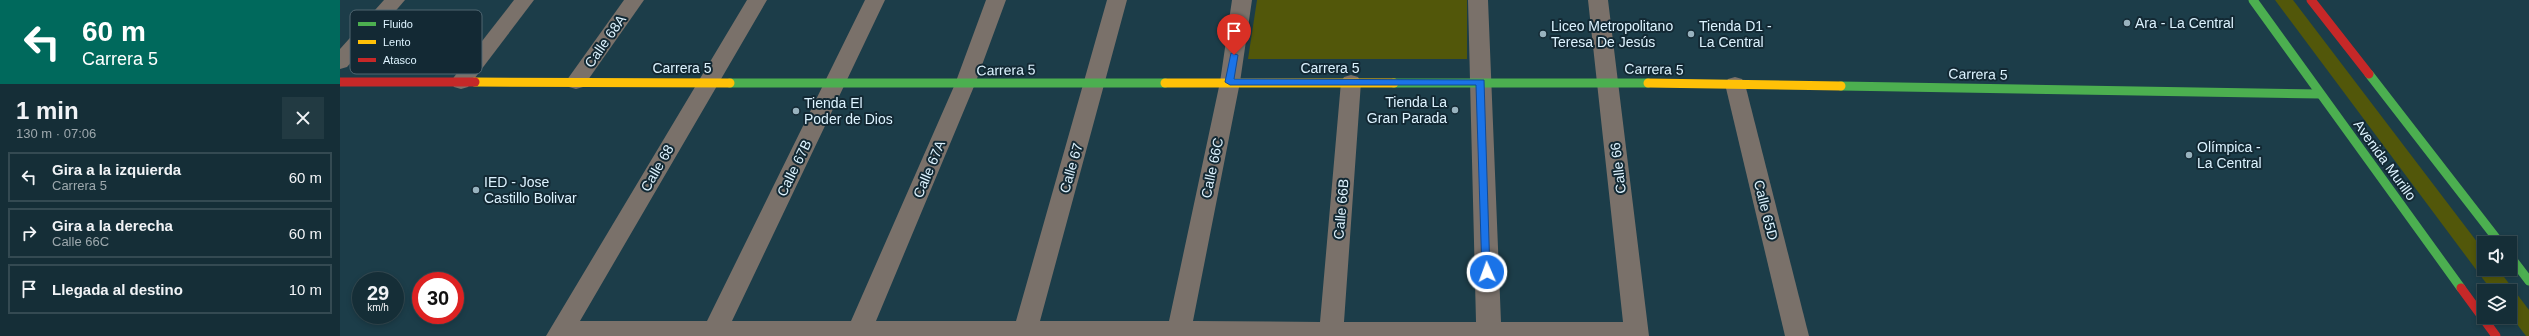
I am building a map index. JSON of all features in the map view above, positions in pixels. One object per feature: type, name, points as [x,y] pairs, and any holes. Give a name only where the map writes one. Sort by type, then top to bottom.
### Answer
[{"type":"street","points":[[386,10],[395,0]]},
{"type":"street","points":[[482,55],[524,0]]},
{"type":"street","name":"Calle 68A","points":[[576,82],[634,0]]},
{"type":"street","name":"Calle 68","points":[[560,333],[758,0]]},
{"type":"street","name":"Calle 67B","points":[[714,334],[875,0]]},
{"type":"street","name":"Calle 67A","points":[[858,334],[965,84],[996,0]]},
{"type":"street","name":"Calle 67","points":[[1024,334],[1117,0]]},
{"type":"street","name":"Calle 66C","points":[[1178,334],[1230,82],[1242,0]]},
{"type":"street","points":[[1478,0],[1488,334]]},
{"type":"street","name":"Calle 66","points":[[1598,0],[1637,334]]},
{"type":"street","name":"Avenida Murillo","points":[[2253,0],[2496,336]]},
{"type":"street","points":[[2311,0],[2495,236]]},
{"type":"street","points":[[340,62],[350,51]]},
{"type":"street","points":[[461,82],[467,74]]},
{"type":"street","name":"Carrera 5","points":[[340,82],[708,82],[835,84],[1608,82],[2320,94]]},
{"type":"street","name":"Calle 66B","points":[[1331,334],[1351,82]]},
{"type":"street","name":"Calle 65D","points":[[1735,84],[1796,336]]},
{"type":"street","points":[[2517,265],[2529,281]]},
{"type":"street","points":[[560,333],[1637,334]]},
{"type":"shaded area","points":[[1257,0],[1467,0],[1467,59],[1248,59]]},
{"type":"shaded area","points":[[2275,0],[2293,0],[2477,242],[2477,271]]},
{"type":"shaded area","points":[[2481,276],[2503,276],[2509,284],[2487,284]]},
{"type":"shaded area","points":[[2517,294],[2529,310],[2529,336],[2526,336],[2517,324]]},
{"type":"traffic: fast","points":[[2253,0],[2461,288]]},
{"type":"traffic: fast","points":[[2369,74],[2495,236]]},
{"type":"traffic: fast","points":[[730,83],[1165,83]]},
{"type":"traffic: fast","points":[[1394,83],[1648,83]]},
{"type":"traffic: fast","points":[[1841,86],[2320,94]]},
{"type":"traffic: fast","points":[[2517,265],[2529,281]]},
{"type":"traffic: slow","points":[[475,82],[730,83]]},
{"type":"traffic: slow","points":[[1165,83],[1394,83]]},
{"type":"traffic: slow","points":[[1648,83],[1841,86]]},
{"type":"traffic: jam","points":[[2311,0],[2369,74]]},
{"type":"traffic: jam","points":[[340,82],[475,82]]},
{"type":"traffic: jam","points":[[2461,288],[2496,336]]},
{"type":"place","name":"Ara - La Central","points":[[2127,23]]},
{"type":"place","name":"Liceo Metropolitano Teresa De Jesús","points":[[1543,34]]},
{"type":"place","name":"Tienda D1 - La Central","points":[[1691,34]]},
{"type":"place","name":"Tienda La Gran Parada","points":[[1455,110]]},
{"type":"place","name":"Tienda El Poder de Dios","points":[[796,111]]},
{"type":"place","name":"Olímpica - La Central","points":[[2189,155]]},
{"type":"place","name":"IED - Jose Castillo Bolivar","points":[[476,190]]},
{"type":"route","points":[[1234,55],[1230,82],[1481,82],[1487,272]]}]
